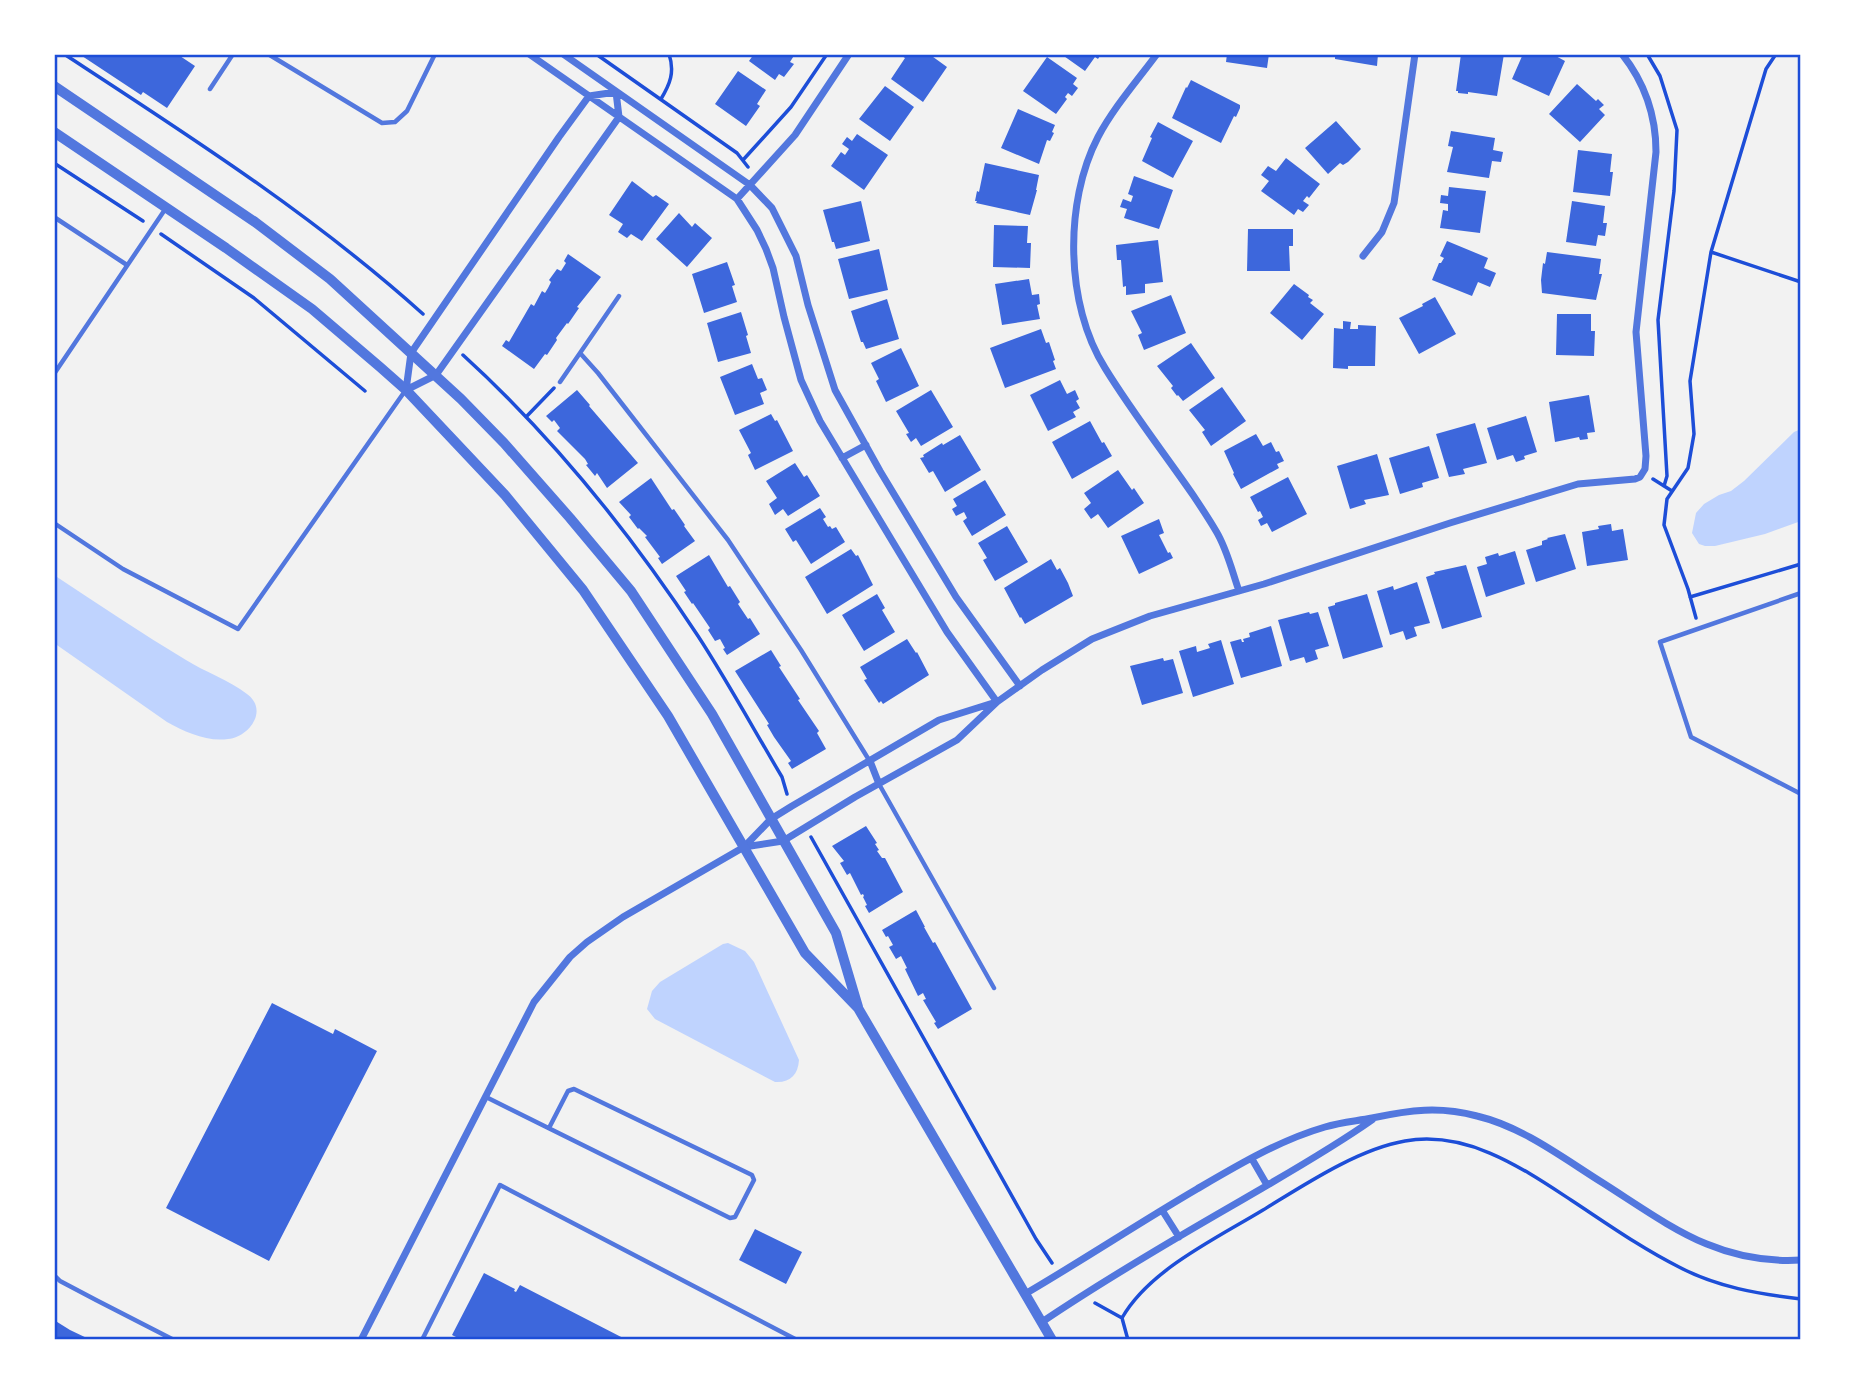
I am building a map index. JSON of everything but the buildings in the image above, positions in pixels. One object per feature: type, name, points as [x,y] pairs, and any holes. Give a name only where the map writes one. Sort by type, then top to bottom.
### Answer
[{"type":"street","points":[[528,54],[737,199],[757,230],[773,268],[783,317],[801,380],[820,421],[947,632],[997,702]]},
{"type":"street","points":[[563,54],[650,116],[753,182],[772,208],[796,256],[808,305],[835,390],[956,597],[1020,686]]},
{"type":"street","points":[[737,199],[795,135],[849,54]]},
{"type":"street","points":[[1157,54],[1114,112],[1089,158],[1079,196],[1074,233],[1079,298],[1088,331],[1103,366],[1218,533],[1239,591]]},
{"type":"street","points":[[1363,256],[1382,232],[1394,204],[1415,54]]},
{"type":"street","points":[[744,847],[783,841],[957,740],[997,702],[1092,639],[1150,616],[1239,591],[1578,484],[1628,481],[1640,477],[1647,464],[1636,332],[1656,135],[1654,118],[1643,88],[1622,54]]},
{"type":"street","points":[[54,86],[255,222],[330,279],[461,399],[570,518],[631,590],[712,714],[836,933],[858,1009]]},
{"type":"street","points":[[406,390],[411,353],[559,137],[589,96],[616,92]]},
{"type":"street","points":[[406,390],[436,376],[619,117],[616,92]]},
{"type":"street","points":[[54,132],[312,309],[406,390],[505,495],[583,590],[668,716],[805,953],[858,1009],[1052,1340]]},
{"type":"street","points":[[842,458],[866,445]]},
{"type":"street","points":[[361,1340],[534,1002],[569,957],[624,917],[744,847],[771,819],[939,720],[997,702]]},
{"type":"street","points":[[870,761],[880,784]]},
{"type":"street","points":[[1025,1294],[1268,1149],[1326,1127],[1420,1110],[1460,1112],[1516,1130],[1708,1246],[1745,1257],[1801,1260]]},
{"type":"street","points":[[1042,1322],[1179,1237],[1338,1144],[1376,1117]]},
{"type":"street","points":[[1252,1158],[1267,1185]]},
{"type":"street","points":[[1162,1210],[1179,1237]]},
{"type":"lane","points":[[210,89],[233,54]]},
{"type":"lane","points":[[268,54],[382,123],[396,122],[407,111],[435,54]]},
{"type":"lane","points":[[54,374],[166,208]]},
{"type":"lane","points":[[54,217],[127,265]]},
{"type":"lane","points":[[560,382],[619,296]]},
{"type":"lane","points":[[580,354],[606,383],[728,540],[870,761]]},
{"type":"lane","points":[[54,523],[122,569],[238,629],[406,390]]},
{"type":"lane","points":[[1801,593],[1660,642],[1691,737],[1801,794]]},
{"type":"lane","points":[[880,784],[994,988]]},
{"type":"lane","points":[[485,1097],[730,1218],[735,1217],[754,1180],[752,1175],[574,1089],[568,1091],[549,1128]]},
{"type":"lane","points":[[422,1340],[500,1185],[797,1340]]},
{"type":"lane","points":[[54,1275],[60,1281],[174,1340]]},
{"type":"path","points":[[64,54],[286,203],[371,269],[432,323]]},
{"type":"path","points":[[596,54],[737,153],[753,182]]},
{"type":"path","points":[[650,116],[671,82],[671,62],[668,54]]},
{"type":"path","points":[[743,160],[791,107],[827,54]]},
{"type":"path","points":[[1647,54],[1660,76],[1677,130],[1674,191],[1658,320],[1667,476],[1664,486]]},
{"type":"path","points":[[1699,628],[1664,525],[1667,499],[1688,468],[1694,434],[1690,382],[1711,252],[1766,69],[1776,54]]},
{"type":"path","points":[[54,163],[254,298],[365,391]]},
{"type":"path","points":[[1711,252],[1801,282]]},
{"type":"path","points":[[456,347],[500,389],[570,466],[653,570],[727,682],[782,777],[787,794]]},
{"type":"path","points":[[526,417],[560,382]]},
{"type":"path","points":[[1643,473],[1672,491]]},
{"type":"path","points":[[1690,597],[1801,564]]},
{"type":"path","points":[[811,836],[1051,1262]]},
{"type":"path","points":[[1128,1340],[1122,1318],[1130,1303],[1174,1264],[1295,1190],[1368,1152],[1386,1145],[1422,1139],[1470,1146],[1514,1164],[1632,1240],[1699,1277],[1740,1290],[1801,1299]]},
{"type":"path","points":[[1093,1301],[1122,1318]]},
{"type":"water","points":[[1801,429],[1801,521],[1765,534],[1715,546],[1699,544],[1692,533],[1696,513],[1704,504],[1731,491],[1744,481],[1794,432]]},
{"type":"water","points":[[54,575],[169,650],[247,694],[256,707],[254,722],[243,733],[228,739],[196,735],[167,722],[54,643]]},
{"type":"water","points":[[728,943],[745,951],[754,962],[799,1060],[795,1074],[789,1079],[775,1082],[655,1019],[647,1009],[652,991],[660,982]]}]
